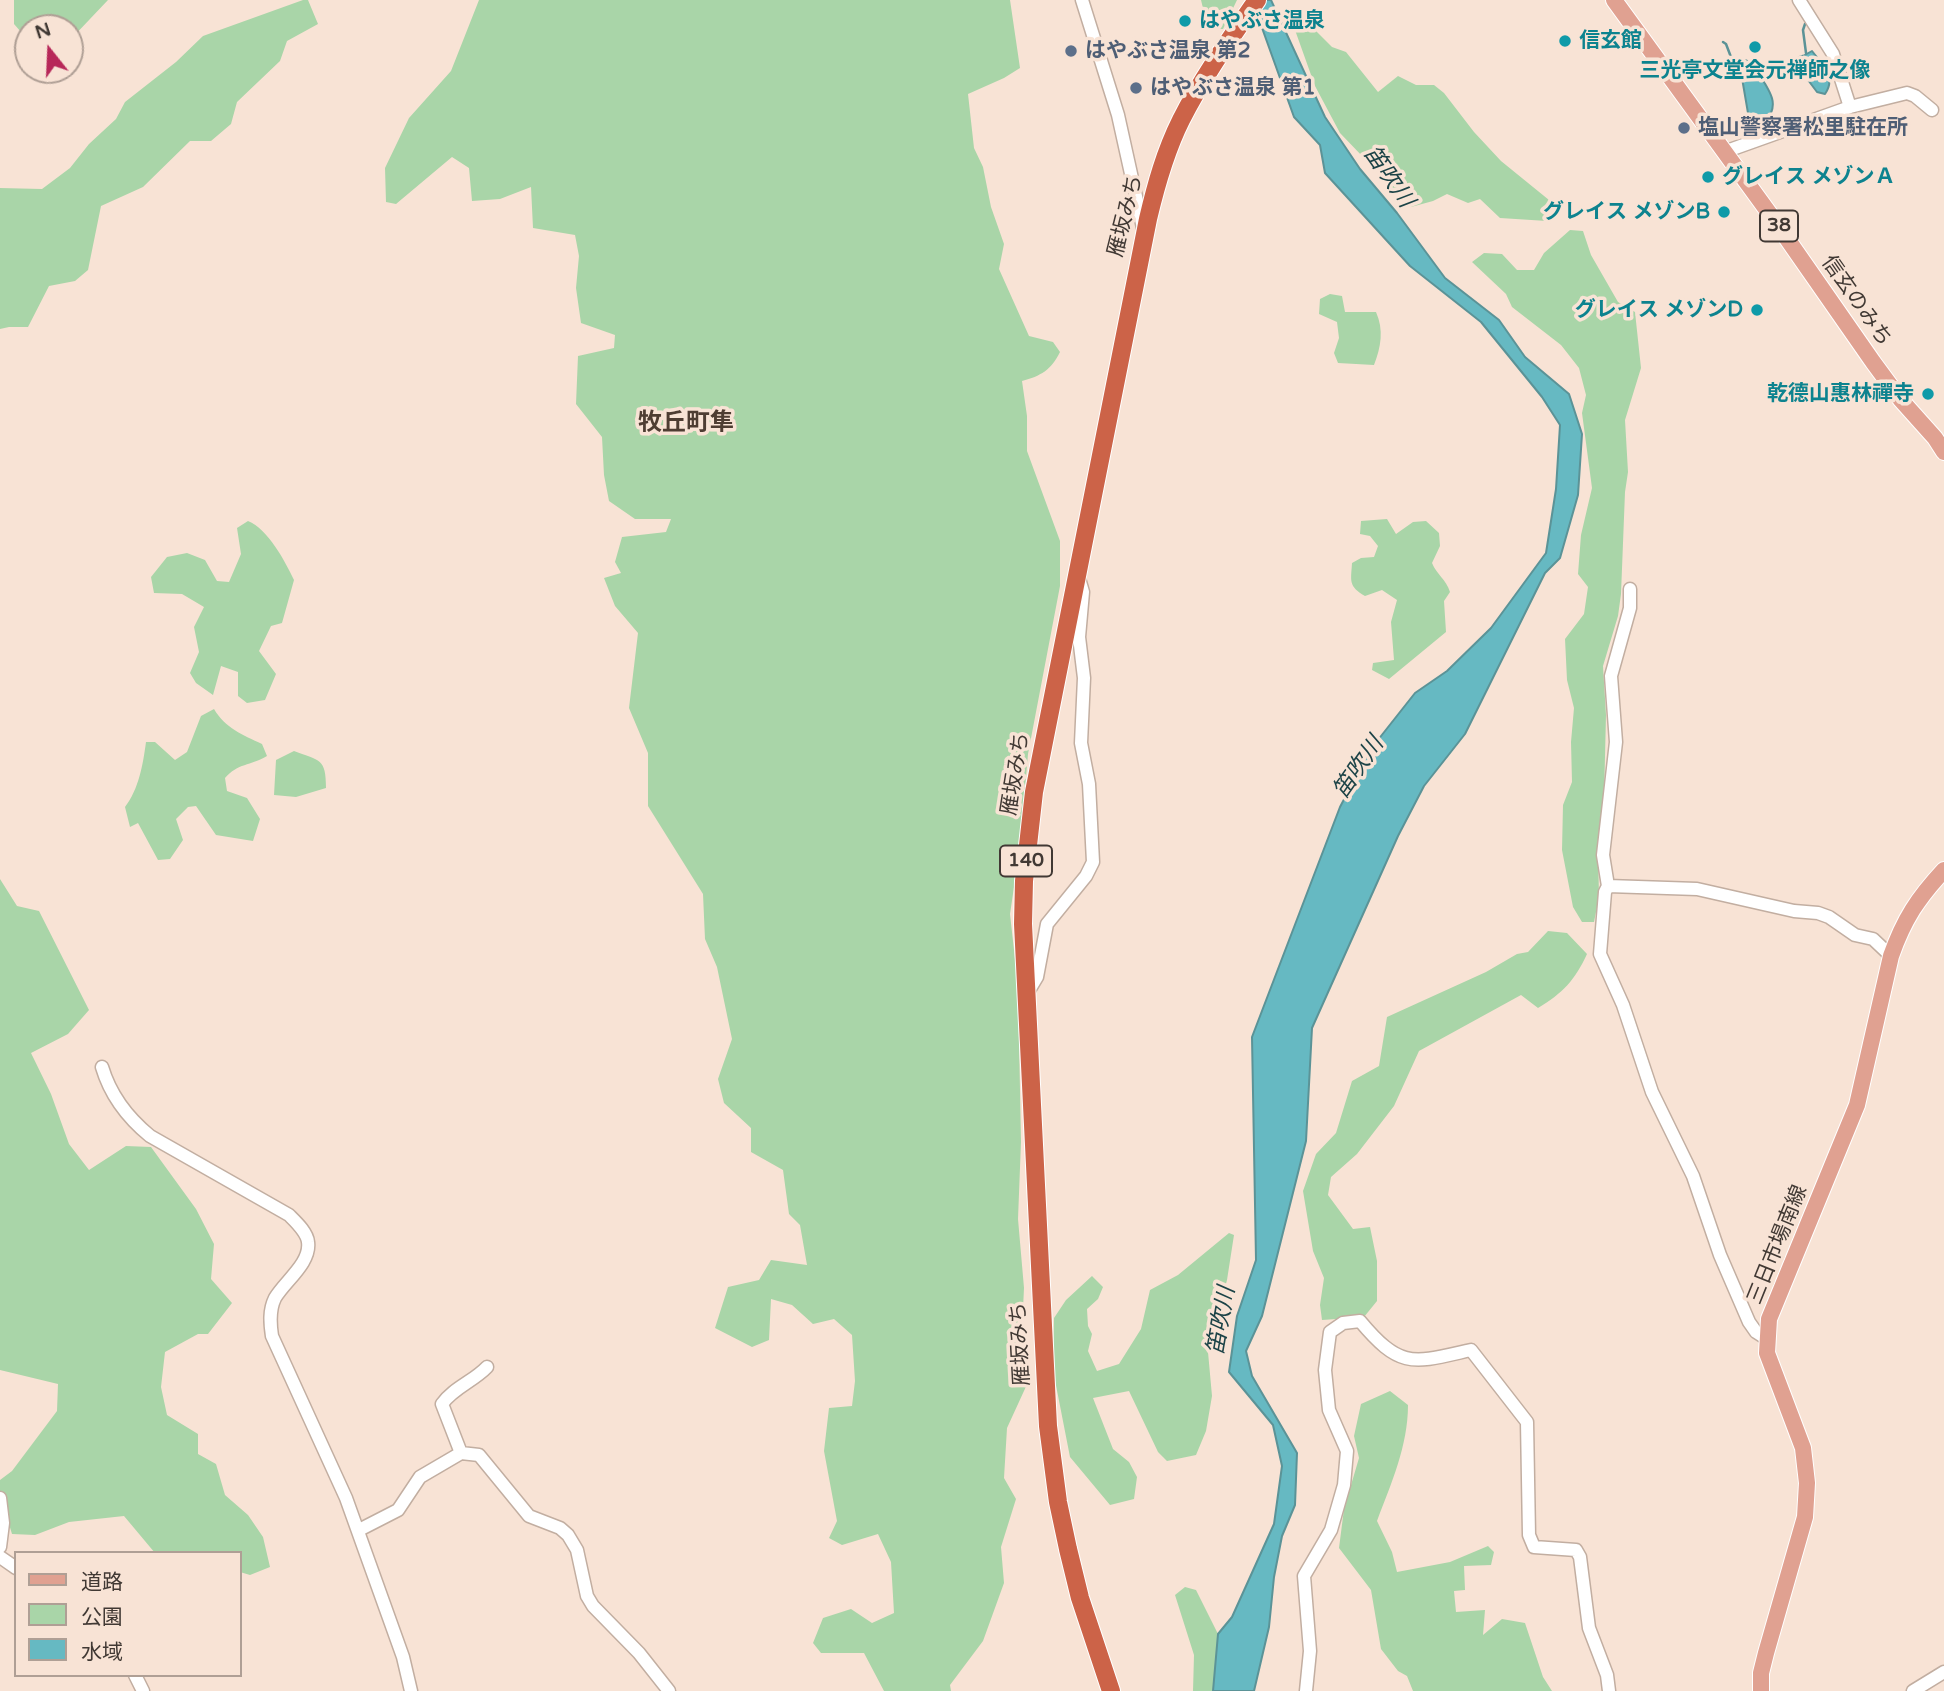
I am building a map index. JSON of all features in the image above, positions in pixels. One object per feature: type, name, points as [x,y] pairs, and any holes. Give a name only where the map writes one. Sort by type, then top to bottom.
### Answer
[{"type":"highway","name":"雁坂みち","points":[[1111,1691],[1071,1562],[1053,1472],[1045,1374],[1026,996],[1024,881],[1036,779],[1144,232],[1163,162],[1180,121],[1222,51],[1257,0]]},
{"type":"main road","name":"信玄のみち","points":[[1614,0],[1780,228],[1880,372],[1944,452]]},
{"type":"main road","name":"三日市場南線","points":[[1761,1691],[1761,1673],[1766,1653],[1805,1517],[1807,1483],[1803,1448],[1768,1353],[1767,1339],[1773,1310],[1857,1105],[1891,956],[1899,933],[1919,897],[1944,870]]},
{"type":"street","points":[[1082,0],[1118,115],[1144,232]]},
{"type":"street","points":[[1799,0],[1833,54],[1850,107]]},
{"type":"street","points":[[1724,152],[1850,107],[1907,93],[1932,110]]},
{"type":"street","points":[[1026,996],[1037,977],[1047,924],[1086,876],[1093,862],[1089,785],[1080,732],[1084,678],[1079,637],[1083,592],[1077,572]]},
{"type":"street","points":[[1630,589],[1630,608],[1611,676],[1616,742],[1603,855],[1608,886],[1600,954],[1623,1005],[1652,1092],[1693,1176],[1725,1267],[1749,1322],[1756,1332],[1767,1339]]},
{"type":"street","points":[[1608,886],[1697,889],[1794,911],[1818,913],[1829,917],[1855,935],[1873,939],[1891,956]]},
{"type":"street","points":[[102,1067],[131,1120],[150,1136],[268,1202],[289,1215],[301,1227],[308,1242],[306,1258],[274,1300],[269,1319],[272,1336],[359,1530],[411,1691]]},
{"type":"street","points":[[1306,1691],[1310,1651],[1304,1576],[1331,1530],[1344,1485],[1347,1451],[1329,1410],[1325,1370],[1330,1332],[1343,1323],[1360,1321],[1375,1339],[1397,1356],[1423,1361],[1471,1350],[1527,1422],[1529,1535],[1534,1546],[1576,1550],[1580,1557],[1589,1628],[1607,1675],[1609,1691]]},
{"type":"street","points":[[461,1454],[442,1404],[447,1397],[486,1367]]},
{"type":"street","points":[[359,1530],[398,1510],[421,1477],[461,1454],[479,1455],[529,1516],[560,1528],[568,1535],[577,1550],[587,1596],[593,1606],[639,1653],[669,1691]]},
{"type":"street","points":[[0,1498],[3,1523],[0,1546]]},
{"type":"street","points":[[1913,1691],[1944,1672]]},
{"type":"green space","points":[[14,0],[108,0],[84,25],[84,14],[14,14]]},
{"type":"green space","points":[[308,0],[318,24],[287,41],[280,61],[237,102],[231,124],[211,141],[190,141],[143,187],[101,206],[88,270],[75,281],[49,286],[28,327],[0,329],[0,188],[42,189],[70,168],[89,144],[116,119],[125,102],[176,62],[203,36]]},
{"type":"green space","points":[[479,0],[1010,0],[1020,68],[968,94],[974,148],[983,167],[991,207],[1004,244],[999,269],[1029,336],[1053,342],[1060,352],[1045,371],[1022,381],[1027,416],[1027,451],[1060,541],[1060,586],[1028,754],[1020,847],[1010,914],[1018,986],[1021,1142],[1018,1219],[1024,1288],[1022,1330],[1029,1380],[1007,1428],[1004,1478],[1016,1499],[1001,1547],[1004,1583],[983,1641],[950,1685],[951,1691],[884,1691],[864,1653],[821,1653],[813,1643],[823,1618],[851,1609],[872,1623],[894,1613],[891,1562],[878,1534],[842,1545],[829,1538],[837,1521],[824,1451],[829,1408],[852,1406],[855,1381],[852,1335],[834,1319],[813,1324],[792,1305],[771,1299],[769,1340],[752,1347],[715,1328],[728,1287],[759,1280],[771,1260],[807,1265],[800,1225],[789,1214],[783,1170],[751,1152],[751,1128],[724,1103],[718,1079],[732,1039],[717,967],[705,939],[703,894],[648,806],[648,753],[629,708],[638,633],[615,606],[604,578],[621,573],[615,562],[622,537],[666,532],[671,519],[635,519],[609,501],[604,475],[602,437],[576,404],[578,356],[614,348],[615,335],[581,323],[576,288],[579,256],[575,235],[533,228],[531,187],[500,199],[472,201],[469,168],[452,157],[396,204],[386,202],[385,168],[409,118],[451,71]]},
{"type":"green space","points":[[1201,0],[1237,0],[1223,29],[1208,29]]},
{"type":"green space","points":[[1310,25],[1332,47],[1346,52],[1378,92],[1398,76],[1416,85],[1434,85],[1444,93],[1501,161],[1549,200],[1553,211],[1547,221],[1500,218],[1480,199],[1468,203],[1447,194],[1411,207],[1340,133],[1315,86],[1295,30]]},
{"type":"green space","points":[[1570,230],[1583,231],[1591,255],[1618,302],[1635,312],[1641,368],[1625,420],[1628,472],[1621,594],[1618,616],[1603,666],[1606,715],[1604,798],[1598,852],[1599,897],[1594,922],[1582,922],[1573,907],[1562,850],[1563,805],[1572,782],[1574,708],[1567,680],[1565,639],[1584,614],[1588,587],[1578,574],[1581,535],[1592,488],[1582,413],[1586,395],[1579,368],[1561,345],[1512,307],[1506,294],[1472,262],[1484,253],[1502,254],[1517,270],[1534,270],[1544,253]]},
{"type":"green space","points":[[1330,294],[1342,296],[1345,312],[1376,312],[1381,338],[1374,365],[1338,363],[1334,353],[1339,338],[1337,322],[1319,314],[1320,299]]},
{"type":"green space","points":[[1387,519],[1396,534],[1413,522],[1426,521],[1439,533],[1440,546],[1432,563],[1450,592],[1444,601],[1446,632],[1389,679],[1372,670],[1373,663],[1394,660],[1391,622],[1397,600],[1382,590],[1365,596],[1353,586],[1351,579],[1352,563],[1361,558],[1374,557],[1378,546],[1370,536],[1360,534],[1361,521]]},
{"type":"green space","points":[[248,521],[269,538],[294,580],[282,623],[271,626],[259,651],[276,674],[265,700],[247,703],[238,696],[238,672],[221,666],[213,695],[196,683],[190,673],[199,652],[194,627],[204,607],[182,594],[154,593],[151,577],[167,557],[187,553],[205,560],[217,581],[229,582],[241,554],[237,528]]},
{"type":"green space","points":[[214,709],[229,726],[262,744],[267,756],[240,767],[225,778],[227,791],[247,798],[260,819],[253,841],[216,835],[196,806],[188,807],[176,819],[183,840],[170,859],[158,860],[138,823],[130,827],[125,807],[137,784],[146,742],[155,742],[175,760],[187,752],[201,716]]},
{"type":"green space","points":[[294,751],[320,762],[325,771],[326,788],[296,797],[274,795],[276,760]]},
{"type":"green space","points":[[0,879],[17,906],[39,911],[89,1010],[68,1034],[31,1053],[51,1094],[69,1144],[89,1170],[126,1146],[151,1147],[196,1209],[214,1244],[211,1279],[232,1303],[208,1334],[198,1334],[165,1352],[161,1387],[167,1415],[198,1434],[198,1454],[216,1464],[225,1495],[248,1515],[263,1537],[270,1567],[250,1575],[242,1573],[242,1551],[153,1551],[124,1516],[69,1522],[35,1535],[12,1534],[0,1495],[0,1480],[12,1471],[57,1411],[58,1384],[0,1370]]},
{"type":"green space","points":[[1548,931],[1567,933],[1587,954],[1567,985],[1538,1008],[1521,995],[1419,1051],[1394,1106],[1357,1154],[1331,1177],[1328,1195],[1353,1229],[1370,1227],[1377,1261],[1377,1301],[1364,1317],[1322,1320],[1320,1305],[1324,1278],[1313,1251],[1303,1191],[1316,1154],[1336,1133],[1352,1081],[1379,1066],[1387,1017],[1486,972],[1517,954],[1528,952]]},
{"type":"green space","points":[[1229,1233],[1234,1235],[1227,1280],[1208,1352],[1212,1396],[1206,1431],[1196,1455],[1167,1461],[1158,1452],[1129,1391],[1093,1398],[1113,1449],[1129,1462],[1137,1477],[1134,1499],[1110,1505],[1070,1457],[1053,1370],[1054,1318],[1066,1300],[1092,1276],[1103,1287],[1098,1299],[1087,1309],[1088,1326],[1092,1334],[1088,1351],[1097,1371],[1119,1364],[1141,1329],[1150,1290],[1178,1275]]},
{"type":"green space","points":[[1390,1391],[1408,1405],[1407,1420],[1398,1464],[1377,1521],[1392,1552],[1397,1572],[1450,1562],[1488,1546],[1494,1552],[1491,1565],[1464,1566],[1465,1590],[1454,1591],[1456,1612],[1485,1610],[1483,1635],[1502,1619],[1525,1623],[1543,1677],[1552,1691],[1413,1691],[1407,1676],[1398,1671],[1381,1649],[1371,1590],[1339,1548],[1344,1509],[1359,1458],[1354,1436],[1361,1404]]},
{"type":"green space","points":[[1185,1587],[1196,1590],[1218,1634],[1213,1691],[1193,1691],[1194,1655],[1175,1595]]},
{"type":"water","points":[[1252,0],[1271,0],[1325,117],[1360,169],[1397,213],[1445,278],[1499,320],[1525,357],[1569,394],[1582,434],[1578,495],[1560,558],[1545,573],[1465,734],[1424,786],[1398,836],[1312,1028],[1306,1141],[1262,1316],[1246,1351],[1252,1376],[1297,1453],[1295,1505],[1282,1536],[1274,1577],[1269,1627],[1254,1691],[1213,1691],[1218,1634],[1232,1617],[1274,1524],[1282,1466],[1273,1425],[1229,1372],[1237,1316],[1256,1260],[1252,1037],[1340,807],[1370,750],[1415,693],[1447,671],[1491,628],[1546,553],[1556,489],[1560,425],[1542,397],[1481,322],[1410,266],[1325,173],[1320,145],[1294,117]]},
{"type":"water","points":[[1812,51],[1829,76],[1825,94],[1817,92],[1808,80],[1803,56]]},
{"type":"water","points":[[1745,60],[1765,69],[1762,78],[1771,94],[1773,108],[1771,113],[1759,118],[1748,113],[1742,78],[1734,68],[1734,63]]},
{"type":"waterway","points":[[1805,24],[1803,30],[1806,53]]},
{"type":"waterway","points":[[1723,42],[1734,65]]},
{"type":"waterway","points":[[1765,69],[1803,56]]},
{"type":"place","name":"はやぶさ温泉","points":[[1185,21]]},
{"type":"place","name":"信玄館","points":[[1565,41]]},
{"type":"place","name":"三光亭文堂会元禅師之像","points":[[1755,47]]},
{"type":"place","name":"はやぶさ温泉 第2","points":[[1071,51]]},
{"type":"place","name":"はやぶさ温泉 第1","points":[[1136,88]]},
{"type":"place","name":"塩山警察署松里駐在所","points":[[1684,128]]},
{"type":"place","name":"グレイス メゾンＡ","points":[[1708,177]]},
{"type":"place","name":"グレイス メゾンB","points":[[1724,212]]},
{"type":"place","name":"グレイス メゾンD","points":[[1757,310]]},
{"type":"place","name":"乾德山惠林禪寺","points":[[1928,394]]},
{"type":"district","name":"牧丘町隼","points":[[686,424]]},
{"type":"water label","name":"笛吹川","points":[[1388,177]]},
{"type":"water label","name":"笛吹川","points":[[1359,768]]},
{"type":"water label","name":"笛吹川","points":[[1222,1321]]}]
